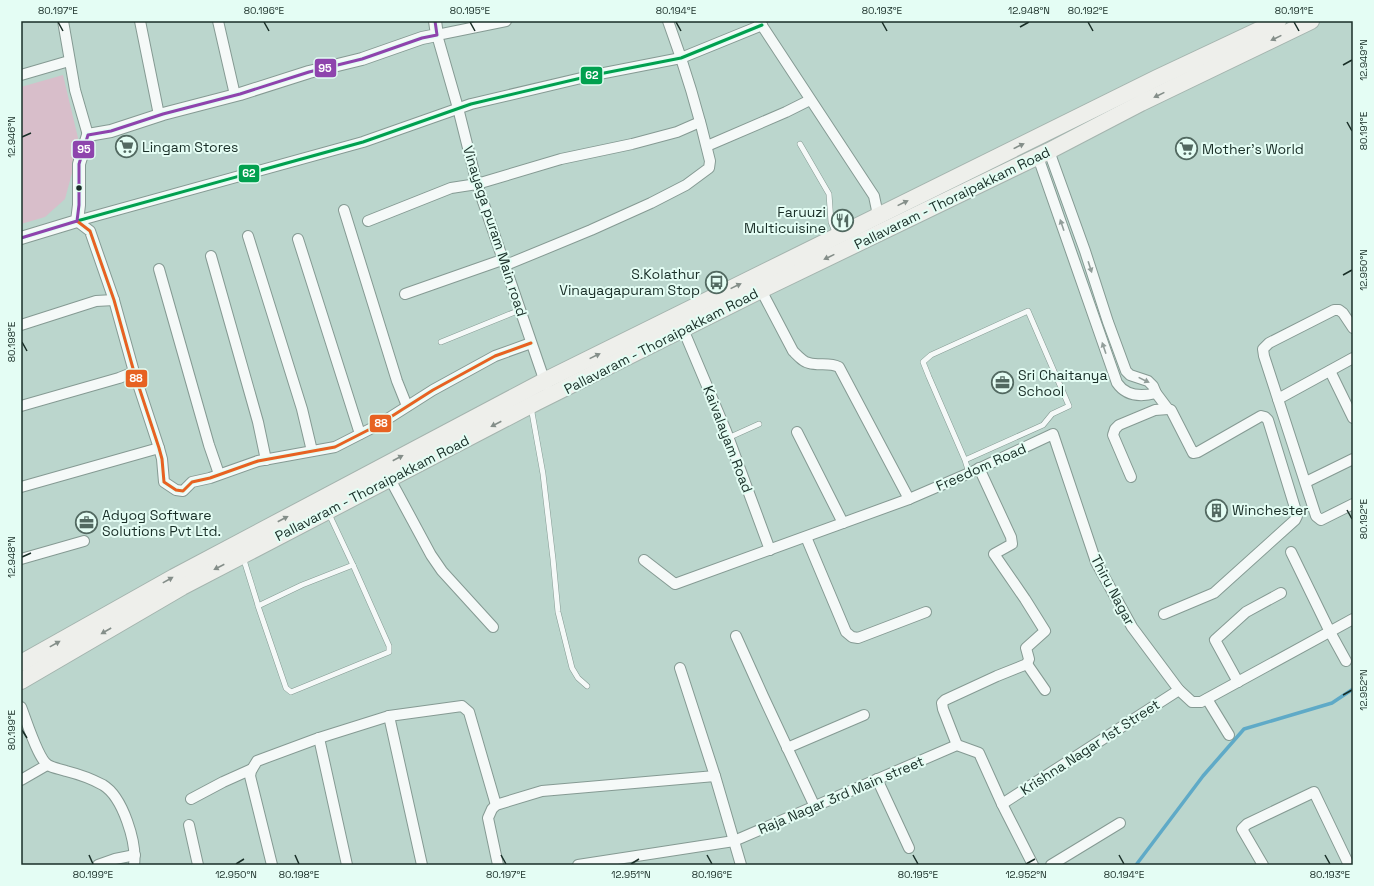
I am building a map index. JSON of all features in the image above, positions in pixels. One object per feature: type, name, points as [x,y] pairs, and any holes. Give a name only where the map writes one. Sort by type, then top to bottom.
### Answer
[{"type":"main road","name":"Pallavaram - Thoraipakkam Road","points":[[21,663],[181,573],[544,381],[837,236],[863,232],[878,216],[1156,78],[1278,21]]},
{"type":"main road","name":"Pallavaram - Thoraipakkam Road","points":[[21,681],[182,587],[531,406],[761,290],[863,232],[1044,154],[1141,103],[1311,21]]},
{"type":"street","points":[[63,21],[75,90],[88,135],[80,164],[77,221]]},
{"type":"street","points":[[140,21],[159,115]]},
{"type":"street","points":[[218,21],[235,95]]},
{"type":"street","points":[[435,21],[437,35]]},
{"type":"street","points":[[88,135],[110,131],[159,115],[235,95],[309,72],[362,59],[422,38],[506,21]]},
{"type":"street","points":[[405,294],[499,261],[504,263],[591,230],[686,185],[709,168],[710,161],[707,146],[682,58],[668,21]]},
{"type":"street","points":[[21,238],[77,221],[363,142],[471,104],[594,75],[682,58],[761,23],[874,196],[878,216]]},
{"type":"street","name":"Vinayaga puram Main road","points":[[437,35],[458,108],[477,184],[544,381],[551,396]]},
{"type":"street","points":[[21,76],[69,61]]},
{"type":"street","points":[[707,146],[810,100]]},
{"type":"street","points":[[368,221],[450,188],[477,184],[561,159],[632,144],[677,132],[700,122]]},
{"type":"street","points":[[1044,154],[1085,251],[1123,366],[1130,375],[1148,381],[1153,386],[1156,393],[1168,409],[1171,410],[1193,454],[1261,416],[1265,417],[1270,428],[1296,511],[1297,516],[1295,520],[1214,593],[1164,614]]},
{"type":"street","points":[[1044,154],[1117,383],[1122,390],[1127,392],[1147,396],[1156,393]]},
{"type":"street","points":[[344,210],[397,381],[407,406]]},
{"type":"street","points":[[77,221],[90,231],[114,300],[134,372],[159,448],[162,459],[164,482],[176,490],[182,491],[192,482],[242,466],[335,447],[495,356],[531,343]]},
{"type":"street","points":[[248,236],[302,409],[312,451]]},
{"type":"street","points":[[298,239],[360,434]]},
{"type":"street","points":[[211,256],[258,422],[266,460]]},
{"type":"street","points":[[159,268],[209,445],[219,474]]},
{"type":"street","points":[[761,290],[793,351],[800,358],[809,364],[833,364],[839,367],[909,499]]},
{"type":"street","points":[[21,324],[96,301],[114,300]]},
{"type":"street","points":[[1353,328],[1343,313],[1339,310],[1334,310],[1269,343],[1263,349],[1316,516],[1321,520],[1353,504]]},
{"type":"street","name":"Kaivalayam Road","points":[[683,329],[728,438],[770,550]]},
{"type":"street","points":[[1278,399],[1353,358]]},
{"type":"street","points":[[1330,371],[1353,418]]},
{"type":"street","points":[[21,406],[119,378],[134,372]]},
{"type":"street","points":[[1131,477],[1114,435],[1115,429],[1119,425],[1155,410],[1168,409]]},
{"type":"street","points":[[798,432],[843,523]]},
{"type":"street","name":"Freedom Road","points":[[644,560],[675,584],[909,499],[1053,434]]},
{"type":"street","name":"Thiru Nagar","points":[[1053,434],[1096,562],[1132,627],[1179,690],[1192,702],[1202,702],[1207,699]]},
{"type":"street","points":[[21,487],[159,448]]},
{"type":"street","points":[[1306,482],[1353,459]]},
{"type":"street","points":[[979,468],[1011,537],[1012,544],[994,554],[1045,631],[1026,648],[1029,659],[1027,664]]},
{"type":"street","points":[[390,479],[431,555],[442,571],[493,627]]},
{"type":"street","points":[[806,537],[846,632],[852,637],[858,638],[926,612]]},
{"type":"street","points":[[21,559],[84,541]]},
{"type":"street","points":[[1291,552],[1330,632],[1346,661]]},
{"type":"street","points":[[1238,682],[1216,640],[1246,612],[1281,593]]},
{"type":"street","points":[[1229,735],[1207,699],[1353,619]]},
{"type":"street","points":[[736,636],[815,807]]},
{"type":"street","points":[[1027,664],[1045,690]]},
{"type":"street","points":[[1027,664],[997,676],[945,700],[942,703],[957,745],[979,753],[1002,804],[1033,865]]},
{"type":"street","points":[[680,668],[715,776],[741,865]]},
{"type":"street","name":"Krishna Nagar 1st Street","points":[[1002,804],[1179,690]]},
{"type":"street","points":[[272,865],[250,776],[257,761],[319,738],[389,716],[462,706],[469,712],[496,805]]},
{"type":"street","points":[[21,707],[39,753],[47,765],[77,774],[104,786],[112,793],[123,811],[134,843],[135,860],[115,859],[98,865]]},
{"type":"street","points":[[787,748],[864,715]]},
{"type":"street","points":[[389,716],[422,865]]},
{"type":"street","points":[[319,738],[347,865]]},
{"type":"street","name":"Raja Nagar 3rd Main street","points":[[578,865],[734,841],[957,745]]},
{"type":"street","points":[[21,780],[47,765]]},
{"type":"street","points":[[191,799],[252,769]]},
{"type":"street","points":[[498,865],[488,818],[496,805],[542,791],[715,776]]},
{"type":"street","points":[[877,779],[909,848]]},
{"type":"street","points":[[1263,865],[1242,830],[1247,824],[1314,792],[1349,865]]},
{"type":"street","points":[[1051,865],[1120,823]]},
{"type":"street","points":[[189,825],[198,865]]},
{"type":"lane","points":[[800,144],[829,194],[831,222],[837,236]]},
{"type":"lane","points":[[441,342],[520,310]]},
{"type":"lane","points":[[965,460],[1043,425],[1052,414],[1069,406],[1028,311],[931,355],[923,362],[965,460],[969,473]]},
{"type":"lane","points":[[531,406],[543,474],[558,612],[572,668],[578,678],[587,686]]},
{"type":"lane","points":[[728,438],[759,424]]},
{"type":"lane","points":[[243,555],[258,606],[286,688],[291,692],[389,652],[389,646],[328,511]]},
{"type":"lane","points":[[258,606],[302,585],[353,565]]},
{"type":"shaded area","points":[[63,75],[78,138],[72,173],[65,199],[45,217],[21,224],[21,87]]},
{"type":"waterway","points":[[1136,865],[1203,776],[1244,729],[1332,703],[1353,689]]},
{"type":"transit line","name":"95","points":[[21,238],[77,221],[79,205],[79,164],[88,135],[111,131],[163,114],[240,94],[309,72],[362,59],[422,38],[437,35],[435,21]]},
{"type":"transit line","name":"62","points":[[77,221],[363,142],[471,104],[594,75],[681,58],[762,25]]},
{"type":"transit line","name":"88","points":[[77,221],[90,231],[114,300],[134,372],[159,448],[162,459],[164,482],[176,490],[183,491],[192,482],[210,478],[258,461],[335,447],[378,425],[433,390],[495,356],[531,343]]},
{"type":"place","name":"Lingam Stores","points":[[126,147]]},
{"type":"place","name":"Mother's World","points":[[1186,149]]},
{"type":"place","name":"Faruuzi Multicuisine","points":[[842,220]]},
{"type":"place","name":"S.Kolathur Vinayagapuram Stop","points":[[716,282]]},
{"type":"place","name":"Sri Chaitanya School","points":[[1003,383]]},
{"type":"place","name":"Winchester","points":[[1216,510]]},
{"type":"place","name":"Adyog Software Solutions Pvt Ltd.","points":[[86,523]]}]
